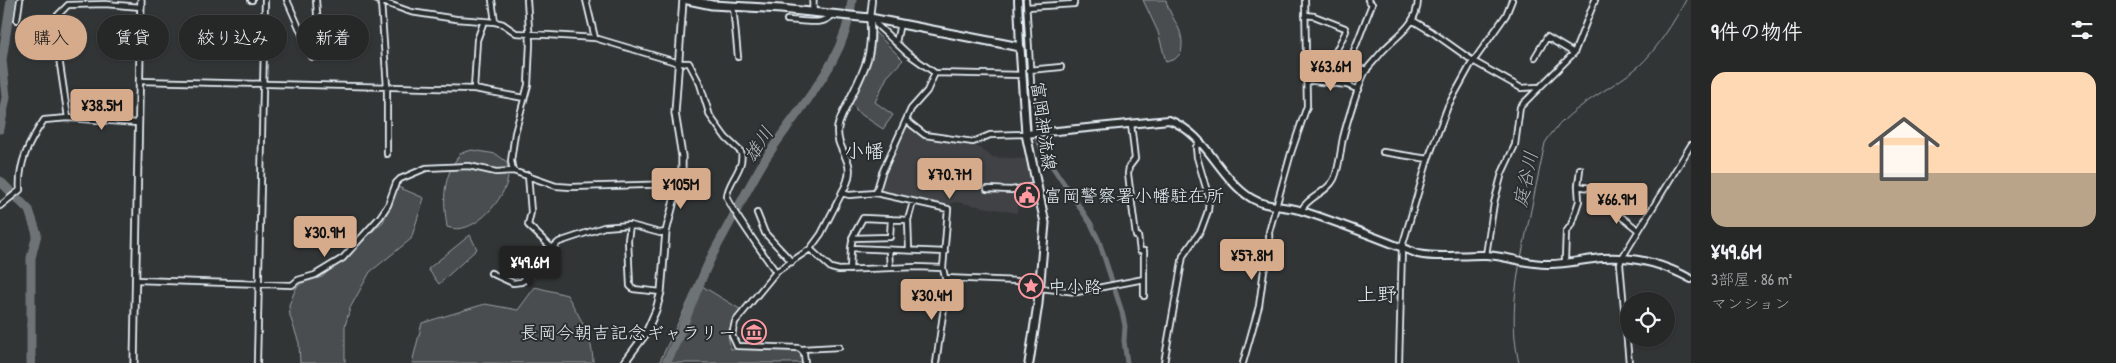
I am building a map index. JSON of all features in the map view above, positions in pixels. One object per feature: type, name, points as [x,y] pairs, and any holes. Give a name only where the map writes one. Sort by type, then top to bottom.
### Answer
[{"type":"main road","points":[[688,0],[702,4],[867,17],[1020,47],[1018,0]]},
{"type":"main road","name":"富岡神流線","points":[[1020,47],[1037,186],[1045,221],[1029,363]]},
{"type":"main road","points":[[1030,133],[1169,120],[1186,128],[1221,168],[1249,196],[1261,202],[1301,211],[1432,257],[1486,255],[1550,264],[1622,258],[1661,265],[1691,280]]},
{"type":"street","points":[[18,15],[20,0]]},
{"type":"street","points":[[134,363],[141,0]]},
{"type":"street","points":[[257,363],[265,0]]},
{"type":"street","points":[[288,0],[312,57],[317,57],[319,40],[316,0]]},
{"type":"street","points":[[492,0],[495,22]]},
{"type":"street","points":[[513,171],[511,161],[528,86],[530,33],[527,0]]},
{"type":"street","points":[[586,0],[595,38]]},
{"type":"street","points":[[624,363],[645,336],[656,310],[661,292],[666,232],[682,169],[682,156],[675,118],[683,0]]},
{"type":"street","points":[[812,12],[813,0]]},
{"type":"street","points":[[839,347],[802,349],[739,346],[733,340],[732,331],[735,322],[776,272],[810,249],[821,234],[850,175],[847,156],[839,138],[839,125],[869,59],[872,42],[867,17],[872,0]]},
{"type":"street","points":[[907,121],[925,135],[972,142],[990,135],[1030,133],[1026,0]]},
{"type":"street","points":[[1027,8],[1074,4],[1074,0]]},
{"type":"street","points":[[1243,363],[1259,306],[1264,270],[1270,262],[1269,232],[1278,206],[1293,146],[1307,106],[1306,0]]},
{"type":"street","points":[[1348,66],[1372,4],[1368,0]]},
{"type":"street","points":[[1301,211],[1304,206],[1331,184],[1334,179],[1345,130],[1367,70],[1387,46],[1404,31],[1417,12],[1418,0]]},
{"type":"street","points":[[1399,363],[1402,247],[1428,159],[1448,106],[1473,61],[1506,15],[1512,0]]},
{"type":"street","points":[[1486,255],[1500,182],[1515,145],[1520,107],[1574,53],[1595,0]]},
{"type":"street","points":[[387,154],[387,87],[379,1],[411,12],[495,22],[503,24],[516,33],[595,38],[679,63],[689,63],[700,84],[710,116],[726,138],[741,152],[740,165],[728,194],[728,201],[776,272]]},
{"type":"street","points":[[68,118],[58,51],[57,16],[68,5],[105,2],[141,7]]},
{"type":"street","points":[[733,6],[738,58]]},
{"type":"street","points":[[786,20],[824,22],[832,14]]},
{"type":"street","points":[[1305,15],[1314,16],[1345,28],[1346,31],[1330,63]]},
{"type":"street","points":[[1412,20],[1473,61],[1521,88],[1538,88]]},
{"type":"street","points":[[474,89],[477,40],[484,21]]},
{"type":"street","points":[[896,43],[900,23]]},
{"type":"street","points":[[876,24],[907,53],[935,73],[1022,75]]},
{"type":"street","points":[[1535,57],[1547,38],[1574,53]]},
{"type":"street","points":[[1306,77],[1319,66],[1330,63],[1367,70]]},
{"type":"street","points":[[1029,70],[1061,68]]},
{"type":"street","points":[[876,193],[882,173],[911,109],[927,91],[935,73]]},
{"type":"street","points":[[1306,77],[1347,85],[1359,90]]},
{"type":"street","points":[[139,81],[474,89],[524,98]]},
{"type":"street","points":[[0,206],[20,190],[19,174],[31,140],[44,120],[68,118],[138,123]]},
{"type":"street","points":[[1131,124],[1135,159],[1129,168],[1128,174],[1140,251],[1144,251],[1144,296]]},
{"type":"street","points":[[1164,363],[1183,256],[1201,230],[1208,210],[1209,198],[1197,157],[1196,147],[1200,142]]},
{"type":"street","points":[[1629,363],[1620,264],[1638,230],[1691,145]]},
{"type":"street","points":[[1382,152],[1428,159]]},
{"type":"street","points":[[135,280],[292,285],[298,280],[315,275],[343,258],[380,217],[388,205],[396,183],[400,179],[426,168],[469,166],[496,172],[513,171],[556,186],[571,187],[678,184]]},
{"type":"street","points":[[1565,259],[1566,232],[1571,225],[1579,201],[1580,169]]},
{"type":"street","points":[[528,175],[531,212],[528,225],[552,248]]},
{"type":"street","points":[[987,189],[1011,190],[1037,186]]},
{"type":"street","points":[[1578,186],[1613,192]]},
{"type":"street","points":[[842,193],[849,195],[876,193],[948,209],[943,268],[947,287],[936,363]]},
{"type":"street","points":[[909,250],[908,220],[913,202]]},
{"type":"street","points":[[1608,206],[1638,230]]},
{"type":"street","points":[[757,213],[765,232],[792,262]]},
{"type":"street","points":[[850,270],[852,238],[863,218],[908,220]]},
{"type":"street","points":[[852,238],[890,237],[891,220]]},
{"type":"street","points":[[491,273],[513,283],[521,282],[529,277],[559,242],[604,227],[630,225],[660,233],[666,232]]},
{"type":"street","points":[[630,225],[628,240],[630,286],[633,289],[661,292]]},
{"type":"street","points":[[850,248],[945,252]]},
{"type":"street","points":[[810,249],[834,269],[943,268]]},
{"type":"street","points":[[890,251],[890,268]]},
{"type":"street","points":[[945,278],[1039,285],[1077,292],[1144,279]]},
{"type":"street","points":[[802,349],[805,363]]},
{"type":"shaded area","points":[[1143,0],[1166,0],[1181,37],[1181,53],[1175,59],[1166,62],[1158,32]]},
{"type":"shaded area","points":[[875,32],[903,60],[887,77],[875,102],[893,115],[883,129],[856,111],[856,108],[851,104],[871,60]]},
{"type":"shaded area","points":[[906,127],[911,127],[921,135],[974,144],[992,157],[1028,159],[1034,183],[1012,187],[989,186],[989,190],[1018,194],[1017,213],[956,202],[942,207],[879,192],[883,174]]},
{"type":"shaded area","points":[[472,150],[496,154],[507,162],[507,182],[499,199],[492,208],[475,223],[457,229],[447,227],[445,188],[447,179],[461,153]]},
{"type":"shaded area","points":[[398,187],[424,198],[411,239],[370,272],[350,308],[345,326],[345,363],[300,363],[299,343],[290,316],[289,305],[296,288],[302,283],[322,277],[383,222]]},
{"type":"shaded area","points":[[470,235],[477,249],[439,284],[428,269]]},
{"type":"shaded area","points":[[697,283],[743,311],[730,328],[731,349],[795,351],[801,353],[802,363],[659,363]]},
{"type":"shaded area","points":[[535,287],[567,295],[588,336],[593,363],[412,363],[422,323],[485,304],[518,310]]},
{"type":"waterway","points":[[0,129],[6,97],[2,60],[11,0]]},
{"type":"waterway","name":"雄川","points":[[666,363],[709,262],[747,191],[766,158],[831,64],[841,44],[848,23],[852,0]]},
{"type":"waterway","points":[[1021,0],[1024,52]]},
{"type":"waterway","name":"庭谷川","points":[[1521,258],[1545,143],[1565,119],[1645,60],[1665,35],[1686,0]]},
{"type":"waterway","points":[[1036,136],[1044,154],[1091,224],[1099,241],[1122,312],[1125,326],[1124,341],[1127,363]]},
{"type":"waterway","points":[[0,181],[29,210],[37,234],[31,258],[31,363]]},
{"type":"waterway","name":"庭谷川","points":[[1519,363],[1516,351],[1514,312],[1520,262]]},
{"type":"place","name":"富岡警察署小幡駐在所","points":[[1027,195]]},
{"type":"place","name":"中小路","points":[[1031,286]]},
{"type":"place","name":"長岡今朝吉記念ギャラリー","points":[[754,332]]},
{"type":"district","name":"小幡","points":[[864,150]]},
{"type":"district","name":"上野","points":[[1377,293]]}]
